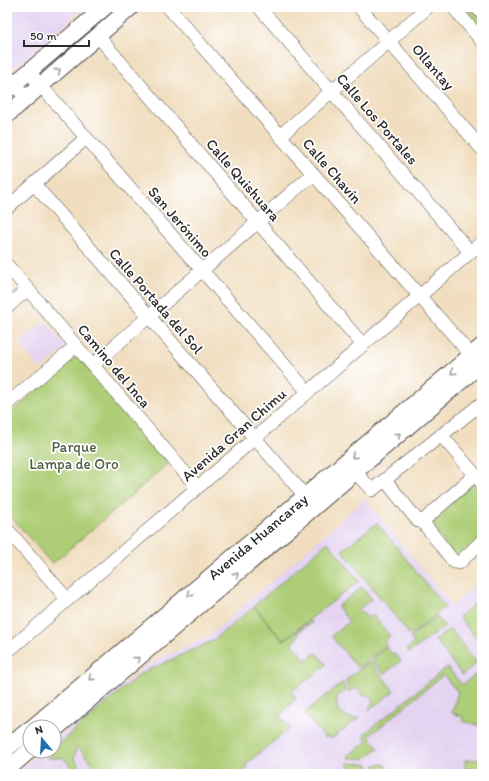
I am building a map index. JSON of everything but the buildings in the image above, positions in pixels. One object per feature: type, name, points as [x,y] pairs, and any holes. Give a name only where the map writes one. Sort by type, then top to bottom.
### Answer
[{"type":"main road","points":[[9,84],[29,72],[105,7]]},
{"type":"main road","points":[[7,115],[131,7]]},
{"type":"main road","name":"Avenida Huancaray","points":[[62,723],[355,472],[479,360]]},
{"type":"main road","name":"Avenida Huancaray","points":[[42,719],[306,497],[479,360]]},
{"type":"main road","points":[[7,748],[22,736]]},
{"type":"main road","points":[[7,770],[22,757]]},
{"type":"street","name":"Calle Chavín","points":[[168,7],[420,296],[479,360]]},
{"type":"street","name":"Calle Los Portales","points":[[259,7],[470,252]]},
{"type":"street","name":"Ollantay","points":[[359,7],[482,149]]},
{"type":"street","points":[[280,136],[428,7]]},
{"type":"street","points":[[453,7],[482,41]]},
{"type":"street","points":[[476,7],[482,13]]},
{"type":"street","name":"Calle Quishuara","points":[[98,36],[363,344]]},
{"type":"street","name":"San Jerónimo","points":[[29,72],[308,392]]},
{"type":"street","points":[[9,84],[26,98]]},
{"type":"street","points":[[7,208],[86,138]]},
{"type":"street","points":[[93,365],[313,174]]},
{"type":"street","name":"Calle Portada del Sol","points":[[34,184],[306,497]]},
{"type":"street","name":"Avenida Gran Chimu","points":[[10,645],[67,599],[482,242]]},
{"type":"street","name":"Camino del Inca","points":[[7,265],[197,487]]},
{"type":"street","points":[[7,307],[28,289]]},
{"type":"street","points":[[7,403],[76,346]]},
{"type":"street","points":[[355,472],[372,490],[482,403]]},
{"type":"street","points":[[423,521],[479,479],[441,435]]},
{"type":"street","points":[[385,480],[418,520],[423,521],[454,562],[459,563],[482,541]]},
{"type":"street","points":[[7,529],[67,599]]},
{"type":"shaded area","points":[[7,7],[85,7],[18,66],[9,67],[7,65]]},
{"type":"shaded area","points":[[45,321],[67,347],[40,369],[19,343]]},
{"type":"shaded area","points":[[365,499],[452,606],[482,579],[482,774],[20,774],[22,767],[32,759],[62,759],[62,734],[148,664],[209,636]]},
{"type":"green space","points":[[113,7],[120,7],[51,66],[49,63]]},
{"type":"green space","points":[[460,7],[473,7],[482,18],[482,32]]},
{"type":"green space","name":"Parque Lampa de Oro","points":[[77,356],[169,463],[52,564],[7,512],[7,416]]},
{"type":"green space","points":[[473,483],[482,493],[482,538],[461,558],[454,556],[430,523]]},
{"type":"green space","points":[[377,523],[445,607],[410,635],[342,550]]},
{"type":"green space","points":[[328,542],[359,581],[283,640],[254,606]]},
{"type":"green space","points":[[362,587],[372,599],[358,610],[360,612],[361,611],[367,618],[372,614],[390,636],[384,641],[387,645],[358,668],[331,636],[349,622],[338,606]]},
{"type":"green space","points":[[482,597],[482,645],[459,617]]},
{"type":"green space","points":[[254,607],[283,641],[310,621],[312,623],[297,633],[299,636],[292,643],[306,660],[316,653],[326,664],[291,692],[296,698],[280,716],[290,728],[246,764],[248,767],[244,770],[246,774],[101,774],[77,746],[74,759],[86,774],[73,774],[69,764],[62,758],[62,741],[140,674],[212,641]]},
{"type":"green space","points":[[436,616],[445,626],[409,653],[407,649],[414,642],[410,637]]},
{"type":"green space","points":[[450,629],[477,663],[462,675],[435,640]]},
{"type":"green space","points":[[386,647],[401,661],[384,674],[372,660]]},
{"type":"green space","points":[[370,661],[394,691],[369,710],[373,701],[372,696],[363,695],[357,689],[352,689],[348,692],[346,680]]},
{"type":"green space","points":[[447,667],[462,685],[482,670],[482,726],[462,721],[463,717],[452,713],[458,692],[443,675],[369,736],[378,748],[365,759],[348,758],[349,755],[368,741],[363,735]]},
{"type":"green space","points":[[343,682],[345,692],[338,695],[338,709],[344,716],[359,718],[331,739],[328,736],[325,738],[304,713]]},
{"type":"green space","points":[[482,759],[482,774],[465,774],[465,760]]},
{"type":"green space","points":[[347,764],[368,764],[369,773],[356,774]]},
{"type":"green space","points":[[384,764],[392,774],[382,774],[379,771],[376,771],[375,765]]}]
